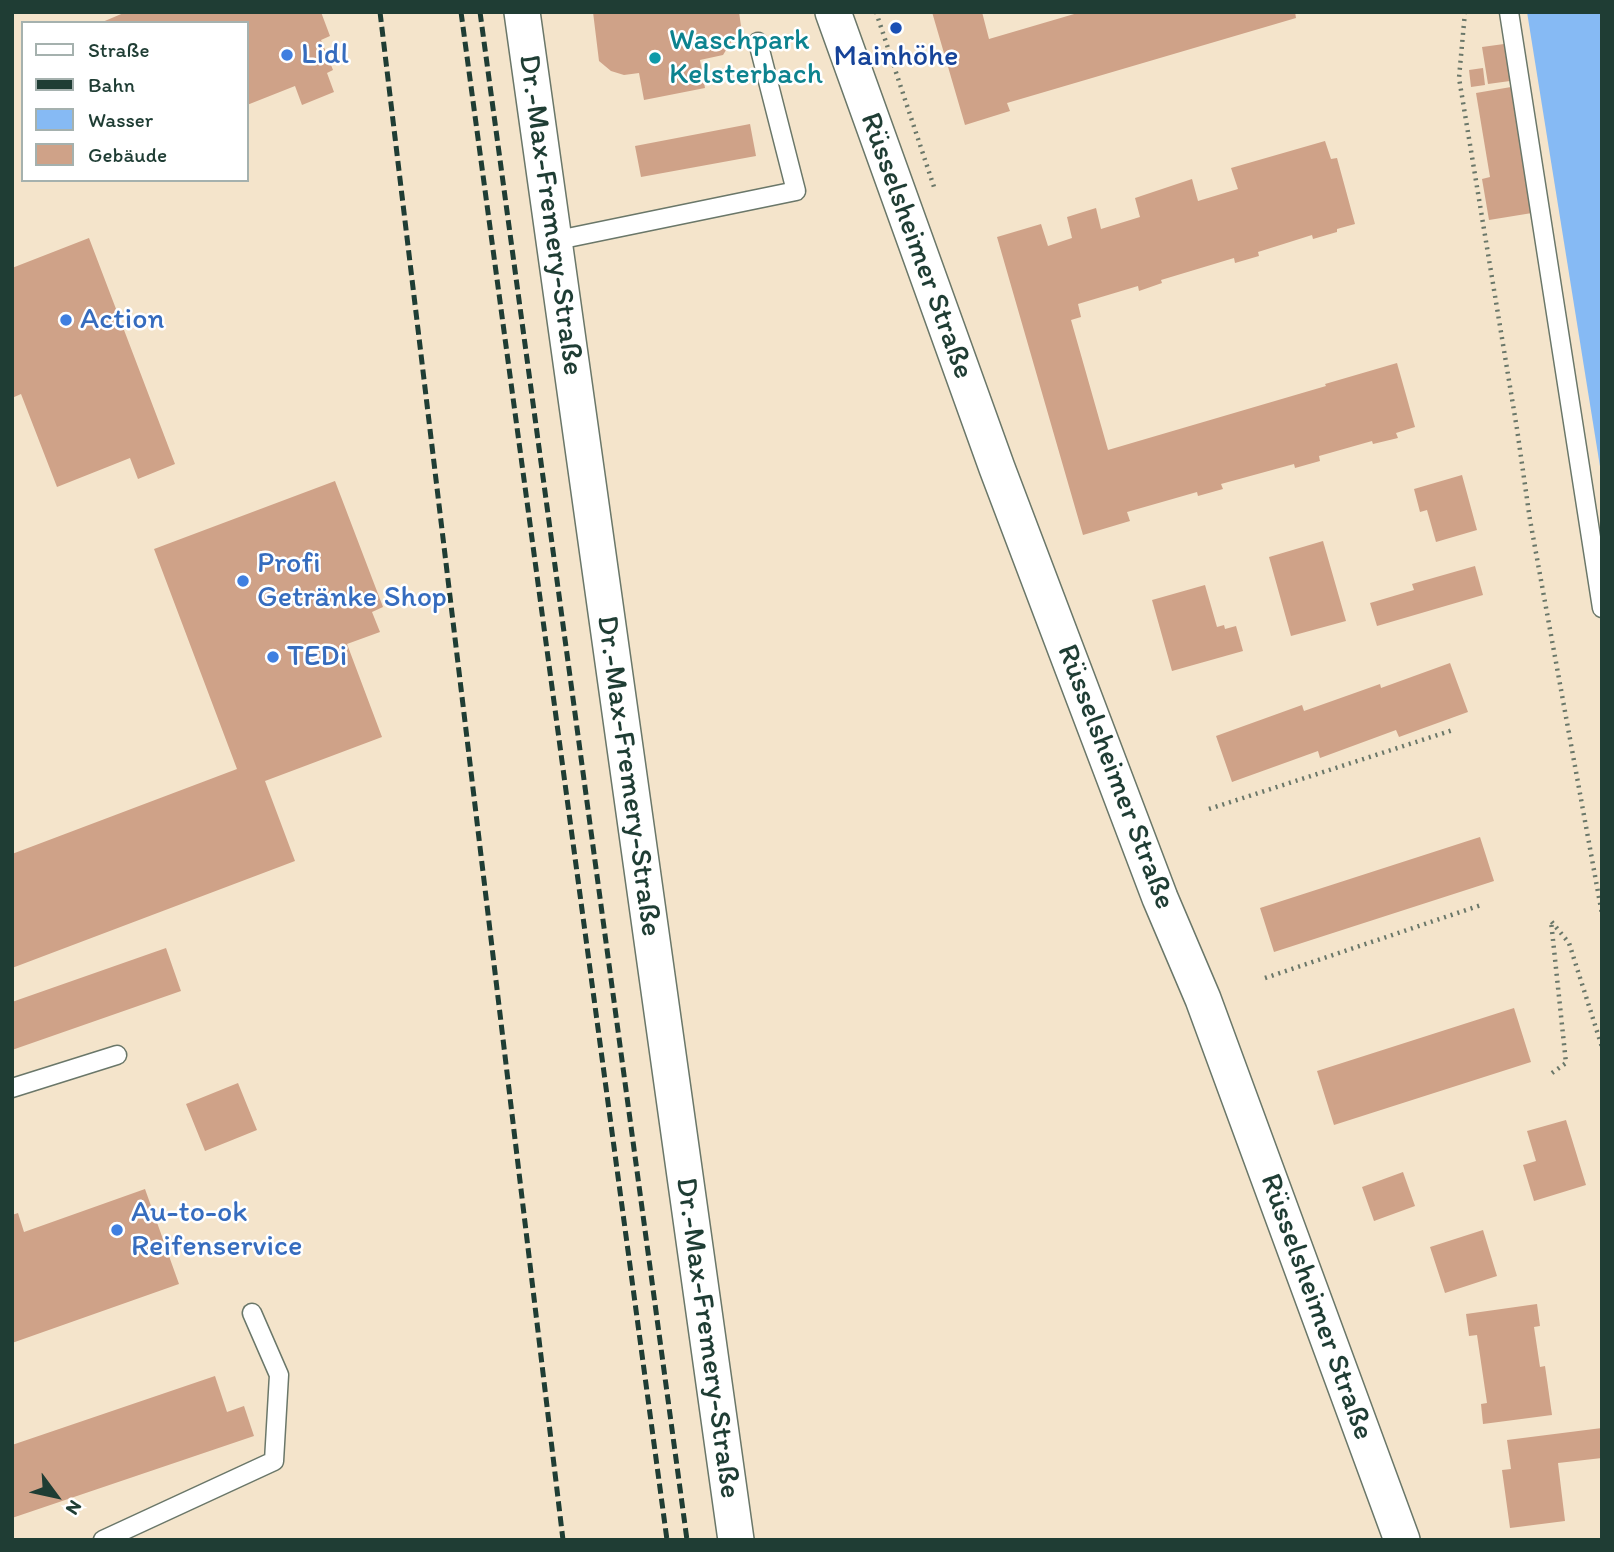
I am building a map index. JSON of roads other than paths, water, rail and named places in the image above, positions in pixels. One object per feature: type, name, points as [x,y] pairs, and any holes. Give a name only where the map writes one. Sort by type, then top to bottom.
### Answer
[{"type":"street","name":"Dr.-Max-Fremery-Straße","points":[[522,12],[736,1540]]},
{"type":"street","name":"Rüsselsheimer Straße","points":[[833,12],[997,468],[1156,886],[1207,1012],[1402,1540]]},
{"type":"lane","points":[[1509,12],[1602,608]]},
{"type":"lane","points":[[553,241],[796,191],[758,42]]},
{"type":"lane","points":[[12,1088],[117,1055]]},
{"type":"lane","points":[[103,1540],[274,1461],[279,1376],[252,1314]]},
{"type":"water","points":[[1527,12],[1602,12],[1602,479]]},
{"type":"railway","points":[[380,12],[563,1540]]},
{"type":"railway","points":[[461,12],[667,1540]]},
{"type":"railway","points":[[480,12],[687,1540]]},
{"type":"place","name":"Mainhöhe","points":[[896,28]]},
{"type":"place","name":"Lidl","points":[[287,55]]},
{"type":"place","name":"Waschpark Kelsterbach","points":[[655,58]]},
{"type":"place","name":"Action","points":[[66,320]]},
{"type":"place","name":"Profi Getränke Shop","points":[[243,581]]},
{"type":"place","name":"TEDi","points":[[273,657]]},
{"type":"place","name":"Au-to-ok Reifenservice","points":[[117,1230]]}]
